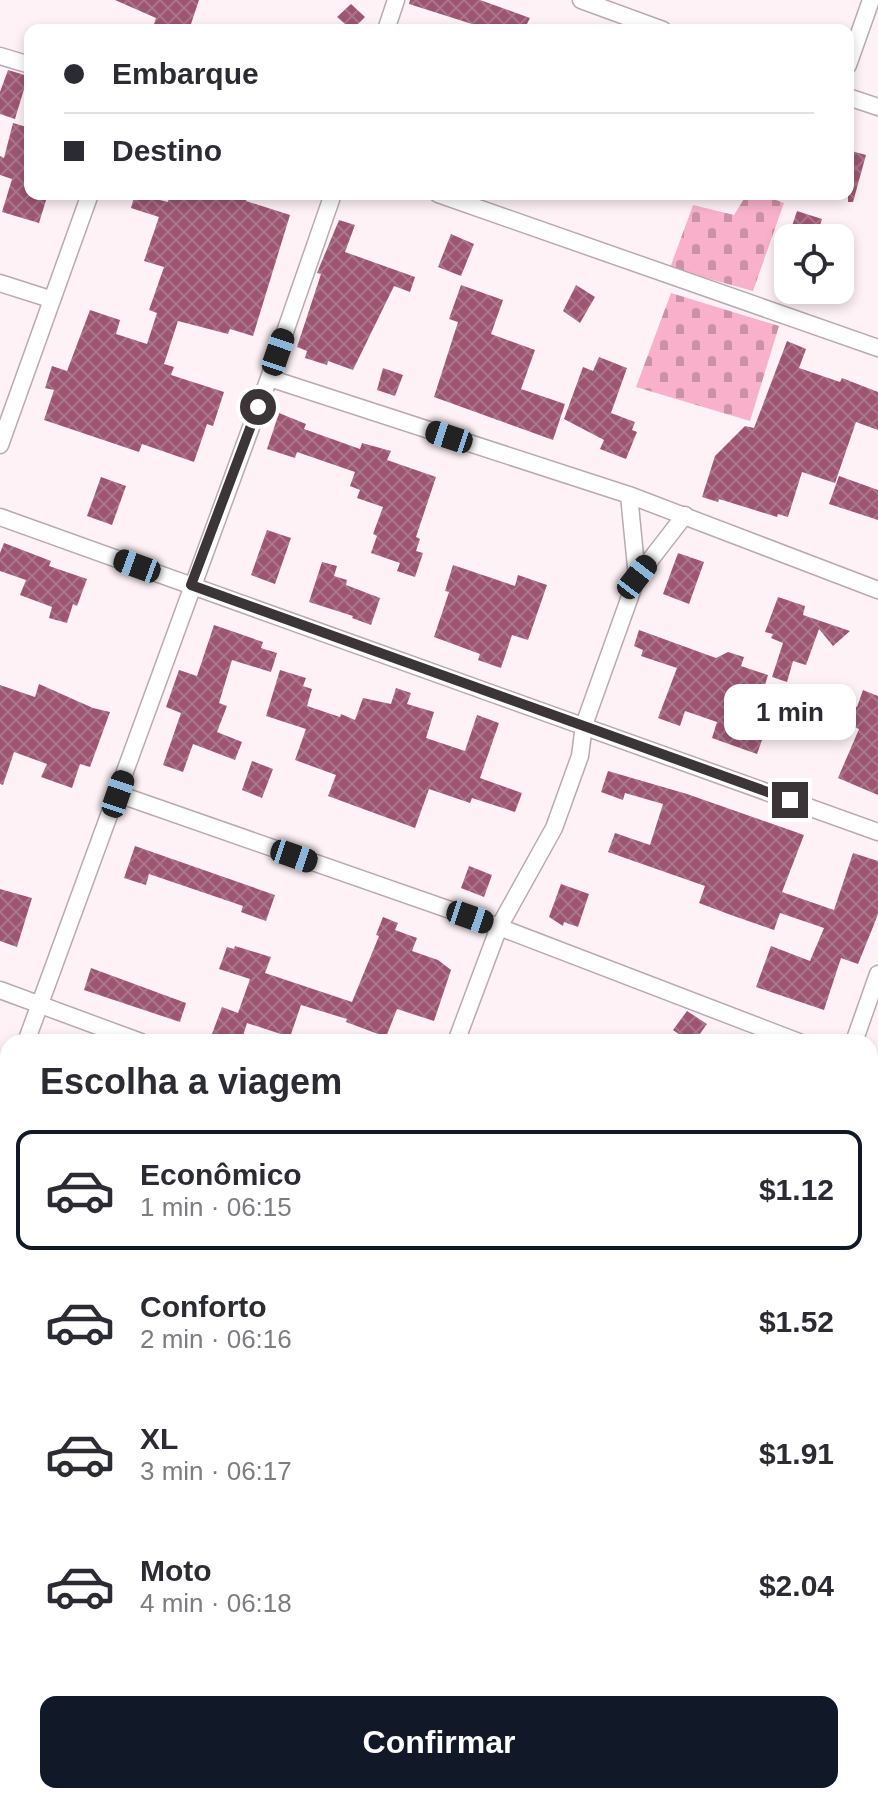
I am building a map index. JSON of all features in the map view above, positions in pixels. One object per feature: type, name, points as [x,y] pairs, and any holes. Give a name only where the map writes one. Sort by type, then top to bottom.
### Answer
[{"type":"street","points":[[388,24],[396,0]]},
{"type":"street","points":[[581,0],[647,24]]},
{"type":"street","points":[[854,48],[871,0]]},
{"type":"street","points":[[0,56],[24,63]]},
{"type":"street","points":[[854,99],[878,107]]},
{"type":"street","points":[[0,445],[88,200]]},
{"type":"street","points":[[29,1034],[269,378],[331,200]]},
{"type":"street","points":[[455,200],[878,348]]},
{"type":"street","points":[[0,283],[50,299]]},
{"type":"street","points":[[269,378],[629,495],[878,590]]},
{"type":"street","points":[[629,495],[637,577]]},
{"type":"street","points":[[459,1034],[499,927],[554,828],[580,756],[584,725],[637,577],[685,515]]},
{"type":"street","points":[[0,517],[878,832]]},
{"type":"street","points":[[118,794],[499,927],[778,1034]]},
{"type":"street","points":[[857,1034],[878,974]]},
{"type":"street","points":[[0,990],[120,1034]]},
{"type":"green space","points":[[743,200],[784,203],[774,224],[753,291],[670,268],[693,205],[734,215]]},
{"type":"green space","points":[[671,293],[779,326],[750,421],[636,387]]},
{"type":"building","points":[[115,0],[199,0],[191,24],[154,24],[156,18]]},
{"type":"building","points":[[410,0],[480,0],[530,18],[527,24],[472,24],[409,4]]},
{"type":"building","points":[[351,4],[365,17],[358,24],[345,24],[337,17]]},
{"type":"building","points":[[8,70],[24,75],[24,89],[15,119],[0,114],[0,92]]},
{"type":"building","points":[[13,123],[24,126],[24,200],[46,200],[39,223],[2,212],[12,179],[0,175],[0,156],[4,158]]},
{"type":"building","points":[[854,152],[866,155],[854,198]]},
{"type":"building","points":[[133,200],[246,200],[290,215],[253,336],[230,329],[228,334],[178,321],[164,364],[174,367],[171,375],[224,392],[213,426],[207,424],[194,462],[142,444],[139,452],[44,420],[54,390],[45,388],[52,366],[67,371],[90,310],[120,320],[116,334],[147,344],[157,313],[149,310],[164,267],[144,261],[159,217],[131,208]]},
{"type":"building","points":[[797,211],[822,219],[820,224],[793,224]]},
{"type":"building","points":[[339,220],[355,225],[345,252],[415,277],[410,292],[394,286],[353,370],[328,361],[327,365],[305,358],[307,351],[297,347],[321,274],[317,273]]},
{"type":"building","points":[[451,234],[474,244],[461,276],[438,267]]},
{"type":"building","points":[[461,285],[503,300],[491,334],[535,350],[521,389],[565,404],[553,440],[434,397],[458,322],[449,319]]},
{"type":"building","points":[[576,285],[595,297],[580,323],[563,311]]},
{"type":"building","points":[[787,341],[806,349],[799,368],[840,382],[842,378],[878,392],[878,430],[856,422],[835,483],[802,472],[788,517],[778,514],[777,517],[719,499],[718,502],[702,497],[715,456],[745,426],[754,428]]},
{"type":"building","points":[[599,357],[627,368],[611,413],[635,422],[632,430],[637,432],[626,459],[600,449],[604,440],[564,419],[583,367],[593,371]]},
{"type":"building","points":[[383,368],[403,375],[395,396],[377,390]]},
{"type":"building","points":[[279,413],[306,424],[304,429],[360,449],[362,443],[391,451],[387,460],[436,477],[416,537],[420,539],[416,551],[423,553],[415,577],[397,571],[400,563],[371,553],[377,536],[373,534],[383,507],[357,498],[360,490],[350,486],[355,472],[297,452],[295,458],[267,449]]},
{"type":"building","points":[[839,476],[878,490],[878,520],[829,504]]},
{"type":"building","points":[[101,477],[126,486],[112,525],[87,516]]},
{"type":"building","points":[[267,530],[291,538],[275,584],[251,575]]},
{"type":"building","points":[[4,543],[51,561],[49,566],[87,579],[77,606],[73,604],[67,623],[49,618],[52,607],[20,595],[26,580],[0,571],[0,553]]},
{"type":"building","points":[[678,553],[704,562],[689,604],[663,594]]},
{"type":"building","points":[[322,562],[337,566],[334,576],[347,580],[346,585],[380,598],[371,625],[309,602]]},
{"type":"building","points":[[453,565],[515,586],[518,575],[547,585],[528,640],[512,635],[501,668],[478,660],[480,654],[434,637],[449,592],[445,591]]},
{"type":"building","points":[[778,597],[805,606],[803,615],[850,631],[833,646],[819,629],[806,665],[793,661],[787,682],[772,677],[783,643],[771,638],[773,634],[765,632]]},
{"type":"building","points":[[214,625],[263,642],[261,648],[277,653],[271,672],[232,660],[219,703],[227,706],[217,732],[242,742],[235,760],[193,744],[183,772],[163,765],[181,713],[166,707],[179,670],[197,676]]},
{"type":"building","points":[[639,630],[716,658],[728,652],[744,657],[741,666],[768,675],[758,707],[772,712],[757,754],[712,738],[717,722],[685,711],[680,726],[658,718],[677,668],[641,656],[643,650],[634,646]]},
{"type":"building","points":[[280,670],[306,678],[303,686],[312,689],[307,706],[355,720],[363,698],[391,704],[396,688],[411,693],[407,704],[434,712],[426,738],[465,751],[477,715],[499,723],[480,778],[522,793],[515,812],[472,798],[470,803],[429,789],[415,828],[328,796],[336,775],[295,760],[306,729],[266,716]]},
{"type":"building","points":[[39,684],[93,708],[110,712],[90,767],[80,764],[72,788],[41,777],[47,764],[14,752],[3,785],[0,784],[0,685],[35,697]]},
{"type":"building","points":[[863,690],[878,696],[878,795],[838,778],[859,729],[812,709],[817,693],[857,707]]},
{"type":"building","points":[[252,761],[273,769],[262,798],[242,790]]},
{"type":"building","points":[[608,771],[687,794],[804,835],[782,892],[834,910],[853,853],[878,861],[878,914],[858,964],[841,958],[824,1010],[756,987],[771,946],[810,961],[824,928],[780,913],[774,930],[731,915],[699,903],[705,886],[608,852],[615,833],[650,845],[663,804],[625,793],[623,800],[601,792]]},
{"type":"building","points":[[135,846],[275,895],[266,921],[241,912],[243,906],[149,874],[146,885],[124,878]]},
{"type":"building","points":[[469,866],[492,875],[484,897],[461,888]]},
{"type":"building","points":[[561,884],[589,894],[578,927],[564,922],[563,926],[549,917]]},
{"type":"building","points":[[0,889],[32,898],[17,947],[0,941]]},
{"type":"building","points":[[383,917],[398,923],[395,930],[417,938],[412,951],[438,960],[451,970],[434,1021],[397,1009],[387,1034],[378,1034],[346,1022],[347,1019],[301,1005],[291,1034],[281,1034],[247,1023],[244,1034],[212,1034],[222,1007],[238,1013],[250,979],[219,969],[227,947],[234,949],[235,946],[271,957],[265,973],[352,1002],[379,936],[376,935]]},
{"type":"building","points":[[91,968],[186,1003],[180,1022],[84,990]]},
{"type":"building","points":[[687,1011],[707,1024],[700,1034],[679,1034],[673,1030]]},
{"type":"route","points":[[258,407],[191,585],[790,800]]}]
